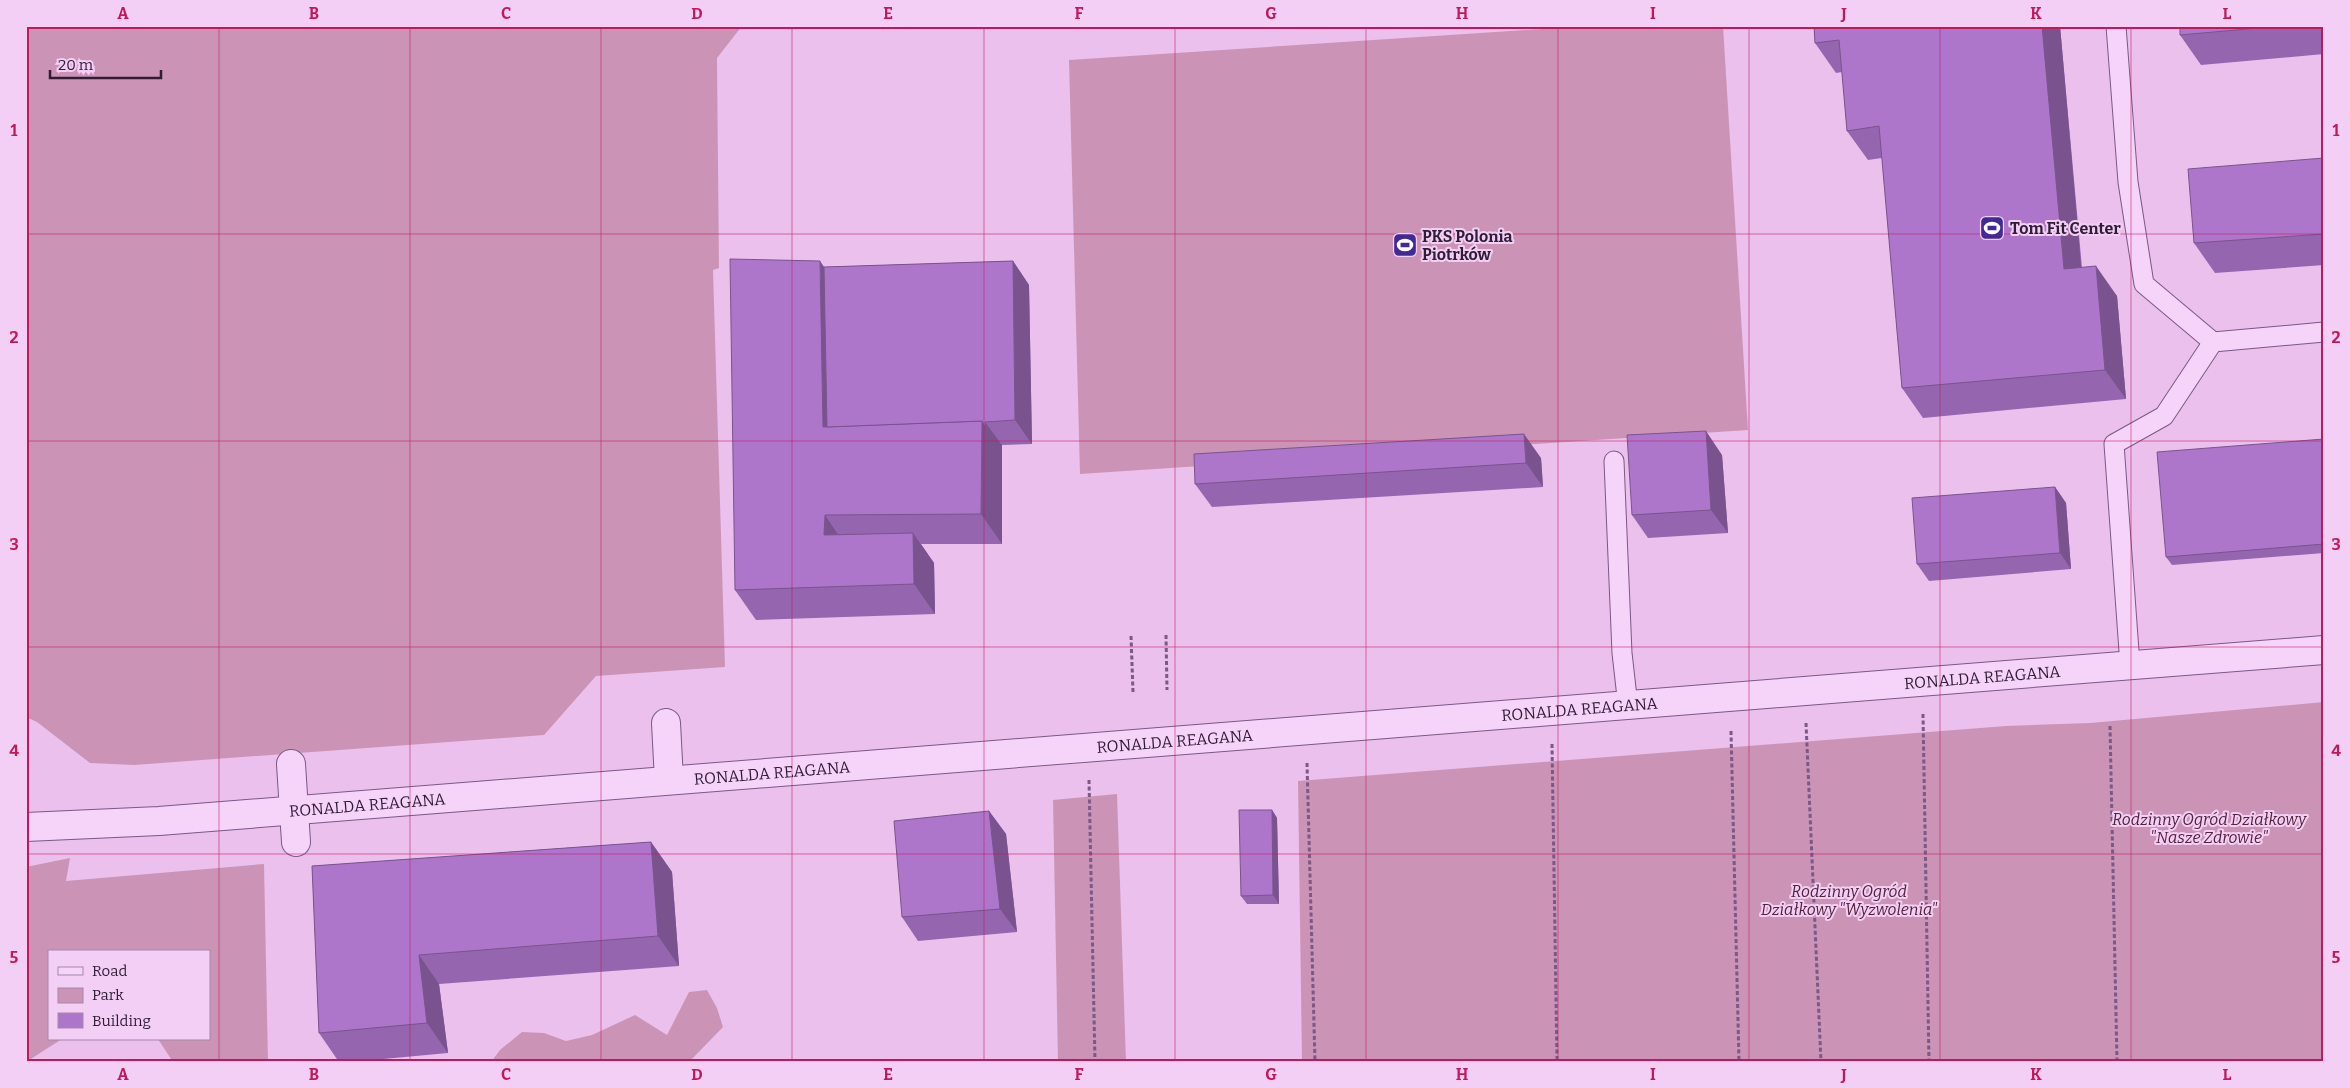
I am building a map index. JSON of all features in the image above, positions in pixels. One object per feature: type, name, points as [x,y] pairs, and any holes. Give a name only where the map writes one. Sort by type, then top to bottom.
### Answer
[{"type":"street","name":"RONALDA REAGANA","points":[[26,827],[159,821],[2324,650]]},
{"type":"street","points":[[666,723],[669,780]]},
{"type":"street","points":[[291,764],[296,842]]},
{"type":"lane","points":[[2116,26],[2128,182],[2144,284],[2213,342],[2324,332]]},
{"type":"lane","points":[[2130,664],[2114,444],[2164,416],[2213,342]]},
{"type":"lane","points":[[1614,461],[1622,652],[1628,706]]},
{"type":"path","points":[[1166,635],[1167,690]]},
{"type":"path","points":[[1131,636],[1133,692]]},
{"type":"path","points":[[1803,691],[1821,1062]]},
{"type":"path","points":[[1923,706],[1929,1062]]},
{"type":"path","points":[[1730,722],[1739,1062]]},
{"type":"path","points":[[2110,726],[2117,1062]]},
{"type":"path","points":[[1551,736],[1553,763],[1557,1062]]},
{"type":"path","points":[[1087,747],[1095,1062]]},
{"type":"path","points":[[1307,755],[1315,1062]]},
{"type":"green space","points":[[26,26],[742,26],[717,58],[719,268],[713,270],[725,667],[596,676],[544,735],[134,765],[90,763],[37,722],[26,717]]},
{"type":"green space","name":"PKS Polonia Piotrków","points":[[1589,26],[1723,26],[1748,430],[1080,474],[1069,60]]},
{"type":"green space","name":"Rodzinny Ogród Działkowy \"Wyzwolenia\"","points":[[2324,702],[2324,1062],[1302,1062],[1298,781],[2006,726],[2090,723]]},
{"type":"green space","points":[[1117,794],[1126,1062],[1058,1062],[1053,800]]},
{"type":"green space","points":[[70,858],[66,881],[264,864],[268,1062],[173,1062],[159,1040],[210,1040],[210,950],[48,950],[48,1040],[60,1040],[26,1062],[26,867]]},
{"type":"green space","points":[[707,990],[717,1008],[723,1027],[689,1062],[491,1062],[500,1050],[522,1032],[544,1033],[566,1041],[592,1035],[635,1015],[667,1035],[689,992]]},
{"type":"building","name":"Tom Fit Center","points":[[1814,26],[2042,26],[2064,269],[2096,266],[2105,370],[1902,388],[1879,126],[1847,131],[1839,40],[1815,43]]},
{"type":"building","points":[[2180,26],[2281,26],[2180,35]]},
{"type":"building","points":[[2324,158],[2324,234],[2194,243],[2188,169]]},
{"type":"building","points":[[730,259],[820,261],[823,427],[982,421],[981,514],[825,515],[824,535],[913,533],[914,584],[735,590]]},
{"type":"building","points":[[1013,261],[1015,420],[985,422],[986,428],[982,421],[827,427],[824,267]]},
{"type":"building","points":[[1706,431],[1711,510],[1632,515],[1627,435]]},
{"type":"building","points":[[1524,434],[1526,463],[1195,484],[1194,454]]},
{"type":"building","points":[[2324,439],[2324,544],[2166,557],[2157,452]]},
{"type":"building","points":[[2055,487],[2060,553],[1917,564],[1912,498]]},
{"type":"building","points":[[1239,810],[1272,810],[1273,895],[1241,896]]},
{"type":"building","points":[[989,811],[1000,909],[902,917],[894,821]]},
{"type":"building","points":[[651,842],[658,936],[419,955],[427,1023],[319,1033],[312,866]]},
{"type":"place","name":"Tom Fit Center","points":[[1992,228]]},
{"type":"place","name":"PKS Polonia Piotrków","points":[[1405,245]]},
{"type":"park label","name":"Rodzinny Ogród Działkowy \"Nasze Zdrowie\"","points":[[2209,828]]}]
